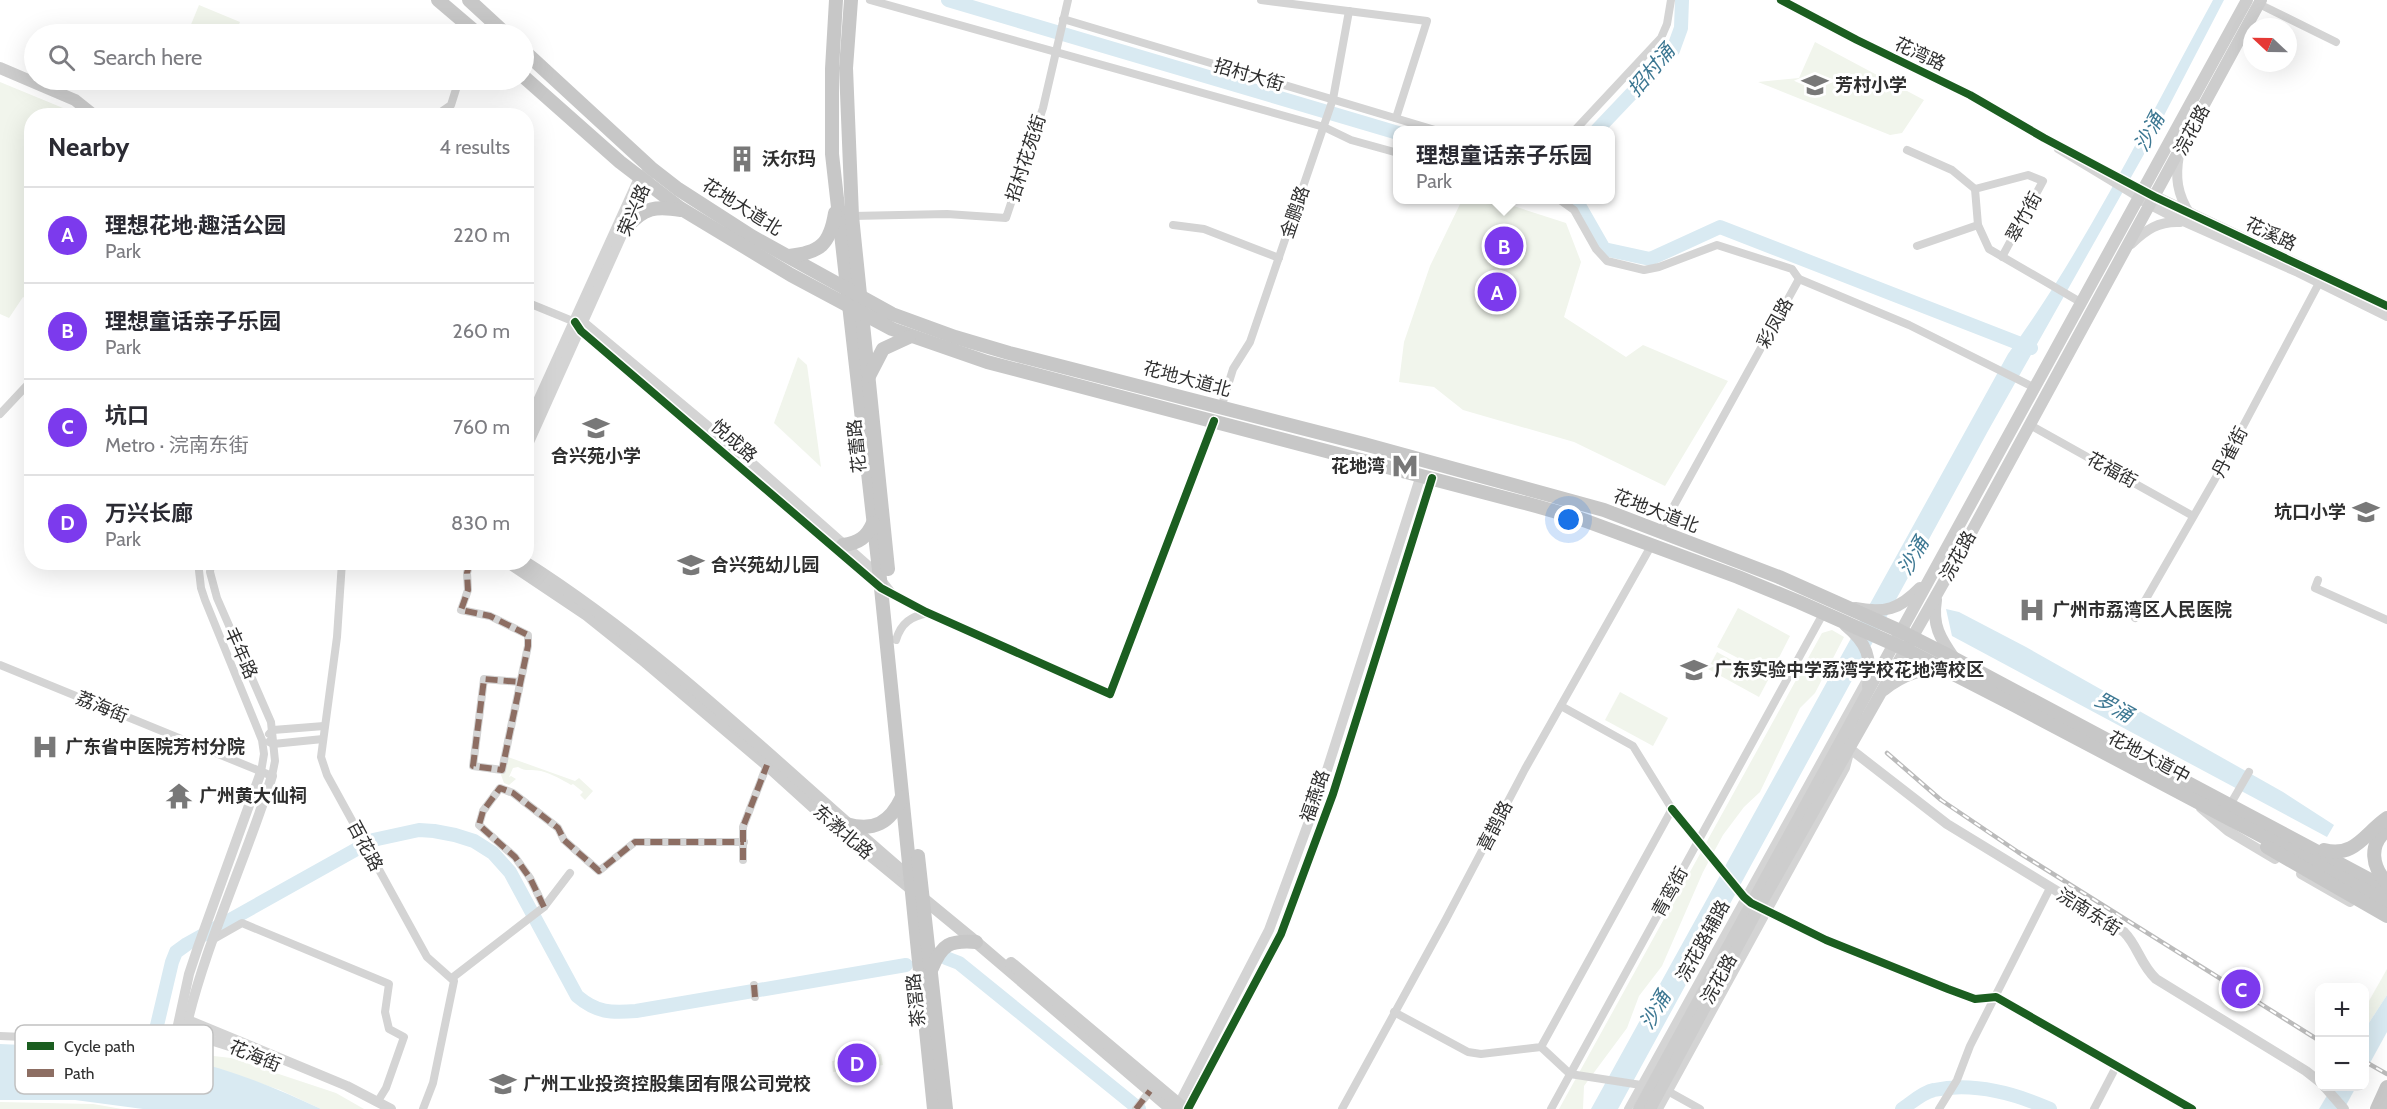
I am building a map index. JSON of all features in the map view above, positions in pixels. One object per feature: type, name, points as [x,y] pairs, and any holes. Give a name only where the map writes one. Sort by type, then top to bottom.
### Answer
[{"type":"main road","points":[[438,0],[466,24]]},
{"type":"main road","points":[[469,0],[495,24]]},
{"type":"main road","name":"花蕾路","points":[[836,0],[831,124],[836,202],[873,523],[896,640],[917,889]]},
{"type":"main road","name":"花蕾路","points":[[850,0],[846,68],[852,216],[863,316],[903,795],[917,889]]},
{"type":"main road","name":"浣花路","points":[[1766,895],[1870,686],[1903,641],[1921,622],[1936,599],[2180,152],[2256,1]]},
{"type":"main road","name":"浣花路","points":[[1639,1109],[1755,904],[1766,895],[1849,748],[1870,686],[1903,641],[1911,613],[1920,593],[1933,574],[2082,303],[2136,192],[2256,1]]},
{"type":"main road","name":"花地大道北","points":[[534,60],[651,168],[714,213],[848,291],[900,317],[955,337],[1489,477],[1604,510],[1779,577],[1841,614]]},
{"type":"main road","points":[[0,68],[24,78]]},
{"type":"main road","points":[[0,76],[24,86]]},
{"type":"main road","name":"花地大道北","points":[[534,86],[643,180],[686,211],[850,309],[909,337],[987,362],[1578,518],[1841,614],[1903,641]]},
{"type":"main road","points":[[34,90],[73,108]]},
{"type":"main road","points":[[52,90],[75,100],[85,108]]},
{"type":"main road","points":[[789,256],[809,254],[827,239],[836,202]]},
{"type":"main road","points":[[627,227],[635,217],[646,210],[666,208],[686,211]]},
{"type":"main road","points":[[868,378],[883,349],[909,337]]},
{"type":"main road","points":[[843,545],[860,541],[869,532],[873,523]]},
{"type":"main road","name":"东漖北路","points":[[534,568],[578,597],[650,653],[846,824],[976,942],[1150,1091],[1181,1108]]},
{"type":"main road","name":"东漖北路","points":[[520,570],[587,615],[767,765],[830,822],[917,889],[1181,1108]]},
{"type":"main road","points":[[1841,614],[1892,609],[1920,593]]},
{"type":"main road","points":[[1841,614],[1860,638],[1868,655],[1870,686],[1952,665],[1936,631],[1934,618],[1936,599]]},
{"type":"main road","name":"花地大道中","points":[[1903,641],[2230,805],[2387,889]]},
{"type":"main road","name":"花地大道中","points":[[1952,665],[2174,791],[2286,847],[2387,902]]},
{"type":"main road","points":[[2174,791],[2387,916]]},
{"type":"main road","points":[[846,824],[866,828],[882,823],[897,808],[903,795]]},
{"type":"main road","points":[[2387,818],[2371,840],[2377,870],[2387,883]]},
{"type":"main road","points":[[2311,847],[2330,852],[2346,851],[2387,830]]},
{"type":"main road","name":"茶滘路","points":[[917,889],[931,969],[946,1109]]},
{"type":"main road","name":"茶滘路","points":[[917,889],[934,1109]]},
{"type":"main road","name":"浣花路","points":[[1650,1109],[1665,1089],[1694,1035],[1755,904]]},
{"type":"main road","points":[[931,969],[943,948],[957,942],[976,942]]},
{"type":"main road","points":[[2377,1109],[2387,1087]]},
{"type":"street","points":[[870,0],[1056,48],[1325,124],[1351,140],[1393,152]]},
{"type":"street","name":"招村花苑街","points":[[852,216],[947,214],[1006,218],[1042,108],[1068,0]]},
{"type":"street","points":[[1261,0],[1427,21],[1396,118]]},
{"type":"street","points":[[1579,126],[1661,38],[1667,24],[1671,0]]},
{"type":"street","name":"花湾路","points":[[1781,0],[1970,95],[2136,192]]},
{"type":"street","points":[[2256,1],[2336,42]]},
{"type":"street","name":"金鹏路","points":[[1221,408],[1233,369],[1250,342],[1333,101],[1349,22],[1349,11]]},
{"type":"street","name":"招村大街","points":[[1063,20],[1422,126]]},
{"type":"street","points":[[447,108],[451,105],[456,90]]},
{"type":"street","points":[[1906,150],[1952,170],[1976,189]]},
{"type":"street","points":[[2128,246],[2142,233],[2160,223],[2188,218],[2176,179],[2180,152]]},
{"type":"street","name":"荣兴路","points":[[534,431],[643,180],[651,168]]},
{"type":"street","name":"翠竹街","points":[[2002,257],[2043,181],[2028,175],[1976,189],[1978,225],[1989,249],[2002,257],[2046,283],[2082,303]]},
{"type":"street","name":"荣兴路","points":[[534,404],[580,325],[627,227],[643,180]]},
{"type":"street","name":"花溪路","points":[[2136,192],[2387,316]]},
{"type":"street","points":[[1566,204],[1574,210],[1596,249],[1607,261],[1644,270],[1659,267],[1717,245],[1792,269],[1799,279]]},
{"type":"street","name":"花溪路","points":[[2188,218],[2387,306]]},
{"type":"street","points":[[1173,225],[1204,229],[1279,258]]},
{"type":"street","points":[[1917,246],[1978,225]]},
{"type":"street","name":"彩凤路","points":[[1660,531],[1799,279],[1909,325],[2035,388]]},
{"type":"street","name":"丹雀街","points":[[2135,618],[2216,479],[2319,283]]},
{"type":"street","points":[[534,305],[580,325]]},
{"type":"street","name":"悦成路","points":[[580,325],[746,458],[843,545],[884,586]]},
{"type":"street","name":"悦成路","points":[[580,325],[884,586]]},
{"type":"street","points":[[0,414],[24,387]]},
{"type":"street","points":[[20,391],[24,390]]},
{"type":"street","points":[[884,586],[928,613],[1110,694],[1214,421]]},
{"type":"street","name":"花福街","points":[[2030,424],[2193,516]]},
{"type":"street","name":"福燕路","points":[[1181,1108],[1269,930],[1321,789],[1426,477]]},
{"type":"street","name":"喜鹊路","points":[[1341,1109],[1651,546]]},
{"type":"street","name":"丰年路","points":[[199,570],[205,600],[262,740]]},
{"type":"street","name":"丰年路","points":[[211,570],[212,584],[217,598],[273,730],[274,761],[266,774]]},
{"type":"street","name":"百花路","points":[[341,570],[337,637],[321,757],[366,849],[430,961],[452,978]]},
{"type":"street","points":[[468,570],[468,590],[461,610],[490,616],[528,636],[520,682],[502,770],[473,766],[484,679],[520,682]]},
{"type":"street","points":[[2318,580],[2314,588],[2387,620]]},
{"type":"street","points":[[896,640],[898,631],[907,621],[928,613]]},
{"type":"street","name":"青鸾街","points":[[1551,1109],[1698,841],[1841,614]]},
{"type":"street","name":"荔海街","points":[[0,665],[266,774]]},
{"type":"street","name":"浣花路辅路","points":[[1628,1109],[1755,904],[1870,686]]},
{"type":"street","points":[[1561,706],[1633,746],[1672,809],[1713,859],[1755,904],[1826,940],[1948,989],[1975,999],[1996,997],[2192,1109]]},
{"type":"street","points":[[262,740],[273,730],[324,726]]},
{"type":"street","points":[[262,740],[273,744],[322,738]]},
{"type":"street","points":[[184,1018],[229,900],[266,774],[262,740]]},
{"type":"street","name":"浣南东街","points":[[1849,748],[1937,817],[2124,932],[2130,938],[2145,969],[2156,978],[2315,1079]]},
{"type":"street","points":[[743,860],[744,827],[767,765]]},
{"type":"street","points":[[2230,805],[2249,772]]},
{"type":"street","points":[[182,1025],[198,947],[266,774]]},
{"type":"street","points":[[542,908],[530,878],[515,857],[479,825],[483,810],[500,788],[513,793],[558,828],[564,840],[599,871],[635,842],[744,842]]},
{"type":"street","points":[[2196,804],[2247,844],[2387,924]]},
{"type":"street","points":[[1541,1047],[1672,809]]},
{"type":"street","points":[[423,1109],[433,1083],[453,992],[452,978],[542,908],[570,873]]},
{"type":"street","points":[[1939,1109],[1957,1080],[1970,1046],[2050,888]]},
{"type":"street","points":[[212,940],[242,923],[389,984],[385,1012],[389,1029],[405,1037],[378,1105]]},
{"type":"street","points":[[754,985],[755,997]]},
{"type":"street","points":[[1394,1012],[1468,1053],[1481,1054],[1541,1047],[1570,1074],[1641,1085]]},
{"type":"street","name":"花海街","points":[[184,1018],[201,1025]]},
{"type":"street","name":"花海街","points":[[213,1030],[347,1086],[378,1105]]},
{"type":"street","points":[[0,1036],[15,1037]]},
{"type":"street","name":"花海街","points":[[213,1040],[391,1109]]},
{"type":"street","points":[[2096,1105],[2117,1065]]},
{"type":"street","points":[[1659,1109],[1665,1089],[1700,1109]]},
{"type":"street","points":[[1136,1109],[1150,1091]]},
{"type":"street","points":[[2328,1091],[2344,1109]]},
{"type":"shaded area","points":[[199,5],[240,22],[239,24],[191,24]]},
{"type":"shaded area","points":[[1815,42],[1924,100],[1902,133],[1890,135],[1758,82],[1799,78]]},
{"type":"shaded area","points":[[0,82],[63,108],[24,108],[24,298],[9,318],[0,314]]},
{"type":"shaded area","points":[[1460,204],[1507,204],[1566,223],[1581,262],[1564,317],[1626,357],[1643,345],[1728,381],[1665,486],[1574,442],[1463,410],[1434,387],[1399,382],[1404,342],[1430,266]]},
{"type":"shaded area","points":[[798,357],[807,365],[821,467],[774,423]]},
{"type":"shaded area","points":[[1738,608],[1790,636],[1770,675],[1717,647]]},
{"type":"shaded area","points":[[1832,630],[1844,637],[1815,693],[1800,708],[1760,792],[1744,807],[1723,835],[1703,872],[1662,966],[1639,996],[1627,1028],[1584,1086],[1583,1109],[1559,1109],[1822,633]]},
{"type":"shaded area","points":[[1717,652],[1768,680],[1759,697],[1708,669]]},
{"type":"shaded area","points":[[1620,692],[1668,718],[1653,746],[1605,720]]},
{"type":"shaded area","points":[[508,757],[575,781],[579,778],[593,791],[585,800],[580,795],[583,792],[573,784],[545,772],[518,767],[513,768],[509,777],[516,779],[509,785],[504,783],[501,775]]},
{"type":"shaded area","points":[[2387,969],[2387,995],[2369,1023],[2369,1001]]},
{"type":"shaded area","points":[[881,1054],[883,1065],[833,1072],[832,1061]]},
{"type":"shaded area","points":[[213,1056],[231,1058],[336,1093],[364,1109],[321,1109],[280,1090],[213,1067]]},
{"type":"shaded area","points":[[0,1102],[93,1104],[122,1109],[0,1109]]},
{"type":"water","name":"沙涌","points":[[2213,0],[2224,0],[2143,156],[1988,431],[1618,1109],[1591,1109],[2008,354],[2065,269],[2091,225]]},
{"type":"water","name":"罗涌","points":[[1946,609],[1959,612],[2026,647],[2283,792],[2334,825],[2327,837],[1952,636]]},
{"type":"water","points":[[2387,995],[2387,1032],[2369,1065],[2369,1037],[2369,1023]]},
{"type":"water","points":[[0,1044],[15,1045],[15,1094],[213,1094],[213,1067],[253,1080],[321,1109],[143,1109],[75,1100],[0,1100]]},
{"type":"water","points":[[2330,1091],[2354,1091],[2344,1109],[2319,1109]]},
{"type":"waterway","points":[[948,0],[1393,132]]},
{"type":"waterway","name":"招村涌","points":[[1601,126],[1673,50],[1681,28],[1682,0]]},
{"type":"waterway","points":[[1578,204],[1604,249],[1650,259],[1720,227],[2031,348]]},
{"type":"waterway","points":[[157,1025],[176,952],[373,840],[419,830],[455,835],[474,841],[493,853],[510,872],[577,996],[591,1006],[605,1011],[636,1011],[906,965]]},
{"type":"waterway","points":[[946,958],[959,963],[1139,1109]]},
{"type":"waterway","points":[[1902,1109],[1930,1091],[1964,1087],[1993,1090],[2050,1109]]},
{"type":"railway","points":[[1887,753],[1941,800],[2018,852],[2315,1038]]},
{"type":"railway","points":[[2369,1064],[2387,1074]]},
{"type":"marked path","points":[[468,570],[468,590],[461,610],[490,616],[528,635],[528,646],[502,770],[473,766],[484,679],[520,682]]},
{"type":"marked path","points":[[743,860],[743,827],[767,765]]},
{"type":"marked path","points":[[544,907],[530,878],[515,857],[479,825],[483,811],[500,788],[513,793],[558,828],[564,840],[599,871],[635,842],[744,842]]},
{"type":"marked path","points":[[754,985],[755,997]]},
{"type":"marked path","points":[[1136,1109],[1150,1091]]},
{"type":"cycle path","points":[[1781,0],[1970,95],[2044,138],[2155,197],[2387,306]]},
{"type":"cycle path","points":[[575,322],[581,331],[881,588],[926,612],[1110,694],[1214,421]]},
{"type":"cycle path","points":[[1188,1109],[1281,934],[1333,794],[1432,478]]},
{"type":"cycle path","points":[[1672,809],[1751,903],[1826,940],[1948,989],[1975,999],[1996,997],[2192,1109]]},
{"type":"place","name":"芳村小学","points":[[1815,85]]},
{"type":"place","name":"沃尔玛","points":[[742,159]]},
{"type":"place","name":"理想童话亲子乐园","points":[[1504,246]]},
{"type":"place","name":"理想花地·趣活公园","points":[[1497,292]]},
{"type":"place","name":"合兴苑小学","points":[[596,428]]},
{"type":"place","name":"花地湾","points":[[1405,466]]},
{"type":"place","name":"坑口小学","points":[[2366,512]]},
{"type":"place","name":"合兴苑幼儿园","points":[[691,565]]},
{"type":"place","name":"广州市荔湾区人民医院","points":[[2032,610]]},
{"type":"place","name":"广东实验中学荔湾学校花地湾校区","points":[[1694,670]]},
{"type":"place","name":"广东省中医院芳村分院","points":[[45,747]]},
{"type":"place","name":"广州黄大仙祠","points":[[179,796]]},
{"type":"place","name":"坑口","points":[[2241,989]]},
{"type":"place","name":"万兴长廊","points":[[857,1063]]},
{"type":"place","name":"广州工业投资控股集团有限公司党校","points":[[503,1084]]}]
